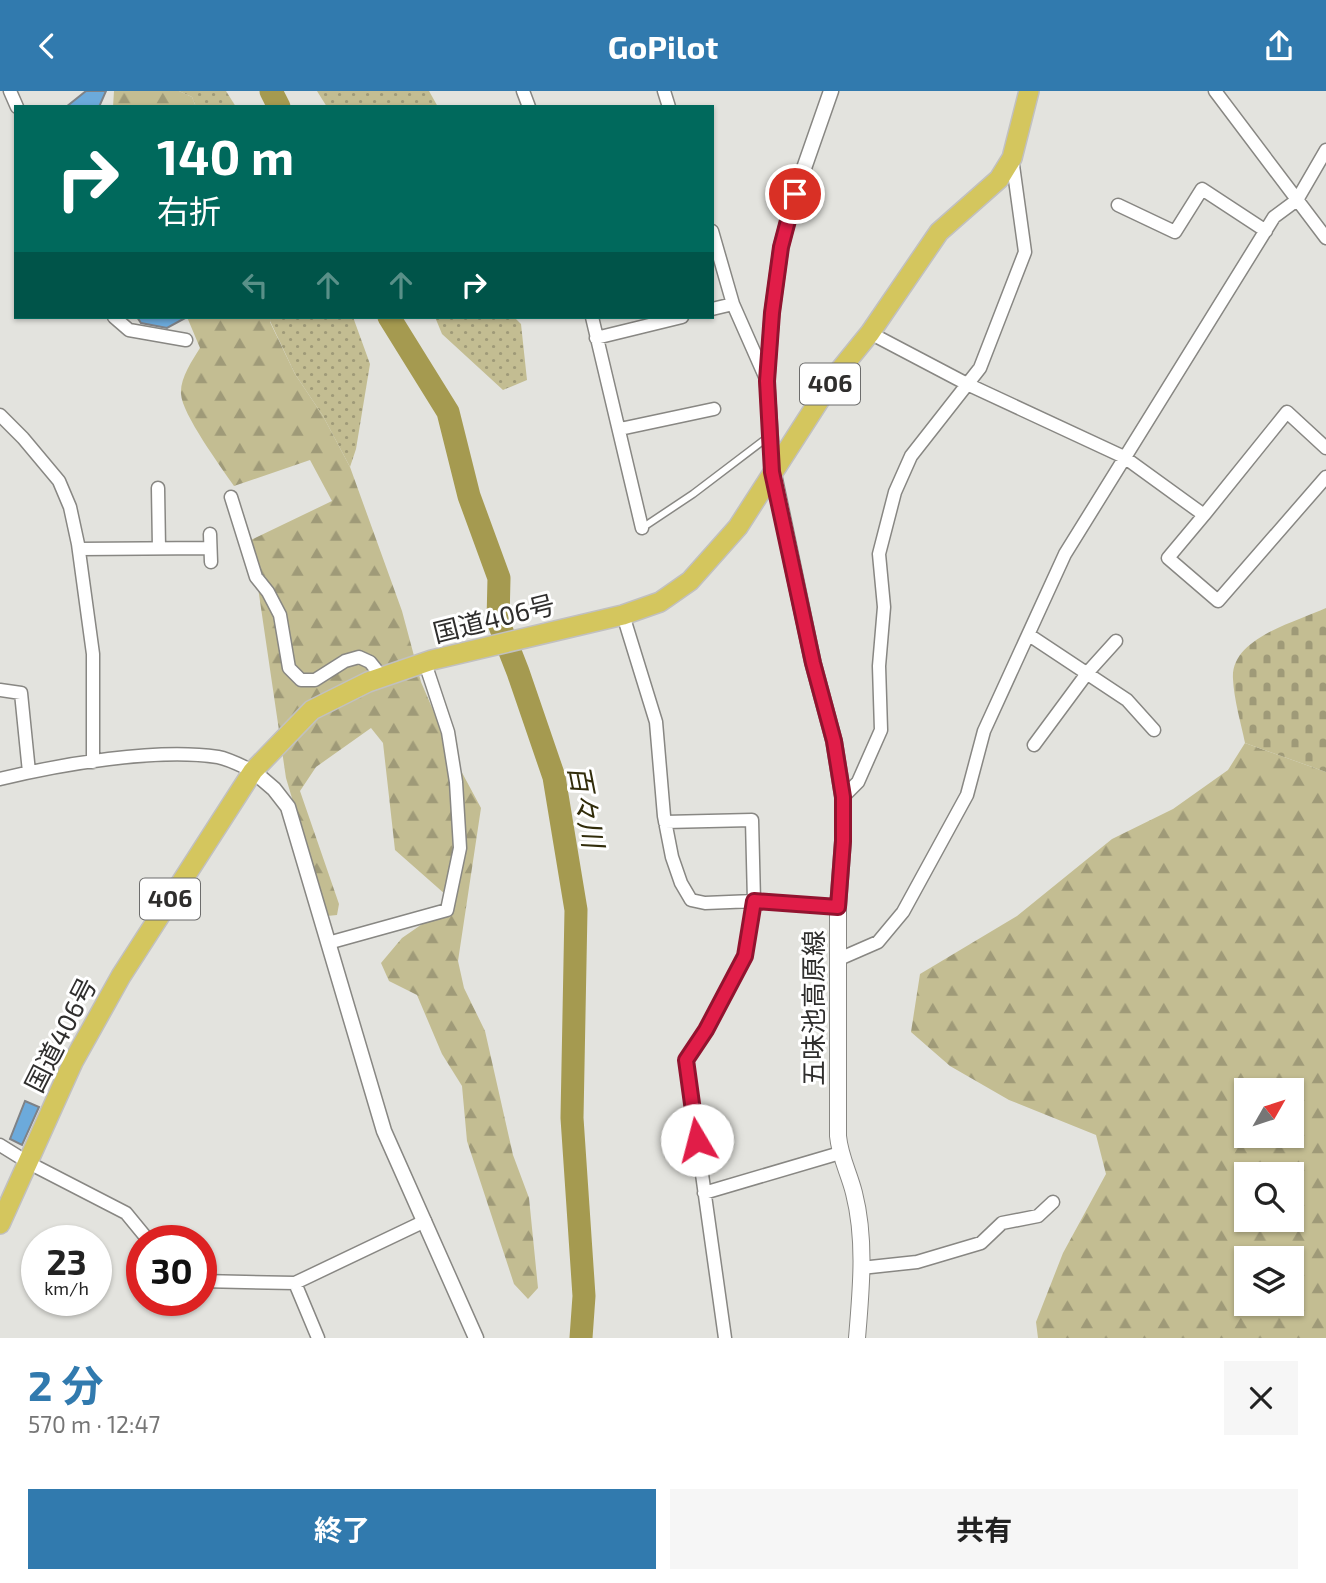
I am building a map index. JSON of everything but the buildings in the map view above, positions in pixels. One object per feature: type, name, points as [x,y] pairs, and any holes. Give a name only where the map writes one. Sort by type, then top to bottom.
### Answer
[{"type":"highway","name":"国道406号","points":[[0,1224],[73,1062],[121,976],[253,771],[312,710],[382,677],[429,662],[622,615],[660,602],[690,581],[738,527],[835,376],[870,333],[939,232],[999,179],[1012,158],[1029,91]]},
{"type":"main road","name":"五味池高原線","points":[[772,472],[813,663],[834,741],[843,797],[838,907],[840,1153],[854,1192],[861,1239],[857,1338]]},
{"type":"street","points":[[772,472],[767,381],[781,247],[795,194],[831,91]]},
{"type":"street","points":[[1215,91],[1326,238]]},
{"type":"street","points":[[839,959],[878,942],[903,912],[967,795],[984,731],[1065,554],[1274,217],[1297,200],[1326,151]]},
{"type":"street","points":[[843,797],[858,782],[881,730],[879,666],[884,607],[879,554],[889,513],[911,456],[980,368],[1025,252],[1012,158]]},
{"type":"street","points":[[1118,205],[1175,232],[1202,188],[1266,231]]},
{"type":"street","points":[[714,238],[733,304],[767,381]]},
{"type":"street","points":[[714,309],[733,304]]},
{"type":"street","points":[[116,319],[129,330],[186,340]]},
{"type":"street","points":[[592,319],[642,528]]},
{"type":"street","points":[[596,338],[674,319]]},
{"type":"street","points":[[870,333],[967,384],[1124,457],[1204,515]]},
{"type":"street","points":[[620,429],[713,409]]},
{"type":"street","points":[[1326,448],[1287,412],[1168,558],[1218,601],[1326,477]]},
{"type":"street","points":[[0,415],[59,481],[70,507],[79,549],[93,654],[93,762]]},
{"type":"street","points":[[158,488],[159,548]]},
{"type":"street","points":[[231,497],[256,577],[281,615],[289,668],[295,676],[301,680],[315,680],[345,661],[359,657],[370,662],[382,677]]},
{"type":"street","points":[[210,534],[211,562]]},
{"type":"street","points":[[79,549],[210,548]]},
{"type":"street","points":[[622,615],[656,722],[665,822],[672,857],[681,883],[691,900],[705,903],[754,901],[838,907]]},
{"type":"street","points":[[1029,635],[1127,700],[1154,730]]},
{"type":"street","points":[[1034,745],[1088,672],[1116,641]]},
{"type":"street","points":[[328,943],[447,911],[460,848],[456,782],[448,732],[429,662]]},
{"type":"street","points":[[0,690],[21,694],[29,772]]},
{"type":"street","points":[[0,779],[93,762],[168,754],[220,757],[253,771],[274,789],[288,807],[384,1131],[476,1338]]},
{"type":"street","points":[[665,822],[752,820],[754,901],[745,956],[706,1030],[686,1060],[725,1338]]},
{"type":"street","points":[[0,1145],[126,1213],[136,1225]]},
{"type":"street","points":[[704,1193],[840,1153]]},
{"type":"street","points":[[861,1268],[917,1262],[981,1243],[1002,1223],[1038,1216],[1054,1202]]},
{"type":"street","points":[[217,1281],[295,1283],[425,1221]]},
{"type":"street","points":[[295,1283],[318,1338]]},
{"type":"lane","points":[[642,528],[693,494],[771,435]]},
{"type":"green space","points":[[114,91],[179,91],[192,97],[195,105],[113,105]]},
{"type":"green space","points":[[179,91],[226,91],[235,105],[195,105],[192,97]]},
{"type":"green space","points":[[317,91],[429,91],[437,105],[326,105]]},
{"type":"green space","points":[[188,319],[271,319],[295,374],[323,416],[350,467],[402,611],[421,682],[452,754],[481,808],[458,961],[464,988],[485,1031],[513,1155],[529,1198],[538,1288],[528,1299],[514,1284],[467,1141],[462,1086],[442,1054],[417,995],[389,981],[381,963],[402,938],[454,902],[395,850],[383,743],[371,728],[316,767],[300,791],[339,904],[337,915],[327,916],[286,778],[251,540],[332,501],[310,460],[234,486],[203,440],[183,403],[182,382],[200,348]]},
{"type":"green space","points":[[354,319],[370,364],[356,449],[350,467],[323,416],[295,374],[270,321]]},
{"type":"green space","points":[[436,319],[516,319],[521,324],[527,380],[503,390],[442,334]]},
{"type":"green space","points":[[1326,608],[1326,772],[1245,743],[1233,679],[1235,665],[1253,642],[1267,633]]},
{"type":"green space","points":[[1245,743],[1326,772],[1326,1338],[1038,1338],[1036,1322],[1063,1253],[1106,1174],[1096,1135],[1009,1100],[950,1066],[911,1032],[920,974],[1017,916],[1112,839],[1173,809],[1228,770]]},
{"type":"waterway","name":"百々川","points":[[271,91],[278,105]]},
{"type":"waterway","name":"百々川","points":[[390,319],[448,412],[469,496],[499,578],[498,621],[554,777],[576,910],[572,1118],[584,1296],[581,1338]]},
{"type":"route","points":[[697,1140],[686,1060],[706,1030],[745,956],[754,901],[838,907],[843,797],[834,741],[813,663],[772,472],[767,381],[772,313],[781,247],[795,194]]}]
